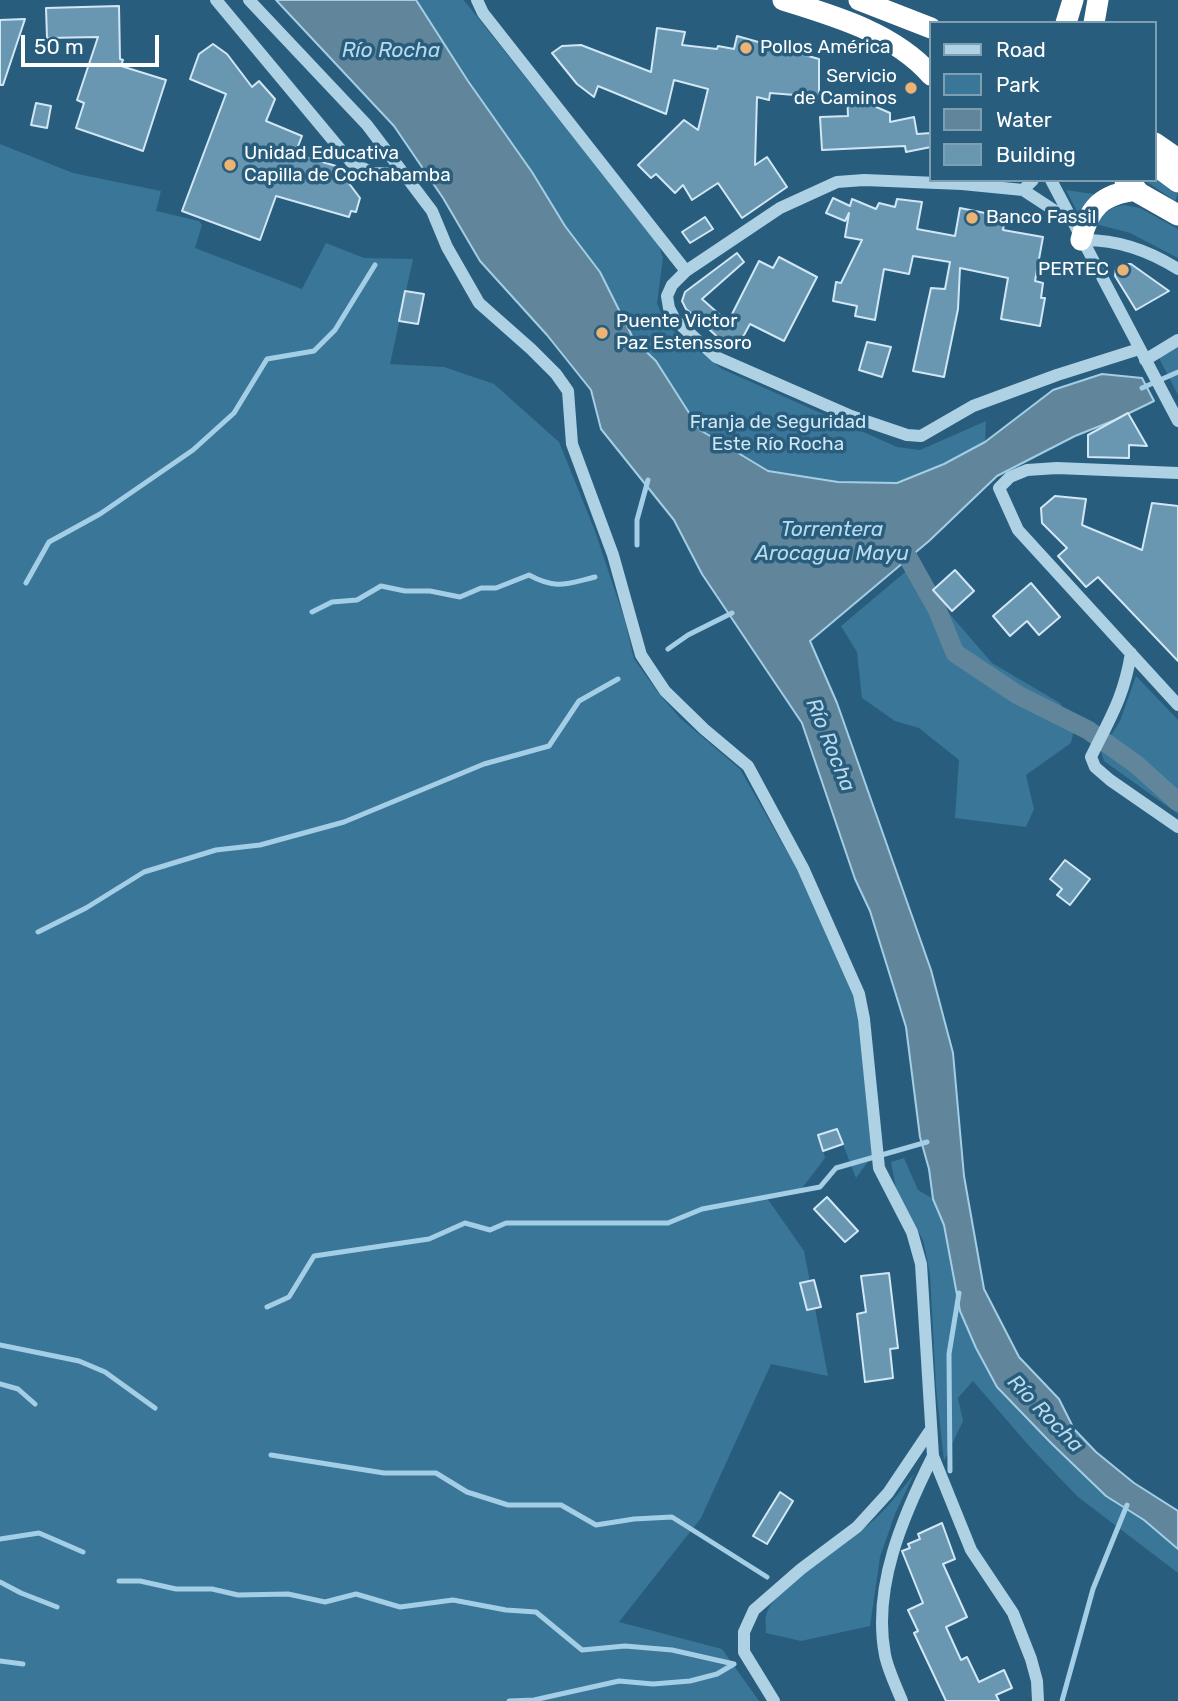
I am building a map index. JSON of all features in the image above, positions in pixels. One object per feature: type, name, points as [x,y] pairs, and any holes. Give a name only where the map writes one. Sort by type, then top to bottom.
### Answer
[{"type":"highway","points":[[783,0],[846,21],[884,38],[930,74]]},
{"type":"highway","points":[[859,0],[930,28]]},
{"type":"highway","points":[[1067,21],[1073,0]]},
{"type":"highway","points":[[1157,143],[1178,159]]},
{"type":"highway","points":[[1157,166],[1178,182]]},
{"type":"highway","points":[[1119,182],[1178,215]]},
{"type":"highway","points":[[1077,231],[1100,202],[1116,194],[1137,190]]},
{"type":"street","points":[[216,0],[351,162],[373,173],[403,174]]},
{"type":"street","points":[[249,0],[367,125],[432,211],[447,247],[479,303],[540,358],[568,391],[572,443],[613,555],[641,655],[664,691],[748,766],[803,868],[859,994],[864,1019],[879,1168],[912,1232],[921,1264],[929,1432],[933,1457],[971,1550],[1013,1613],[1031,1659],[1037,1681],[1038,1701]]},
{"type":"street","points":[[477,0],[483,13],[686,271]]},
{"type":"street","points":[[930,181],[837,182],[780,208],[686,271],[671,285],[667,296],[675,320],[716,357],[851,416],[907,435],[922,436],[985,402],[1057,375],[1142,354],[1178,340]]},
{"type":"street","points":[[962,182],[1023,190],[1051,206],[1077,231],[1155,255],[1178,269]]},
{"type":"street","points":[[1023,190],[1031,182]]},
{"type":"street","points":[[1052,182],[1178,421]]},
{"type":"street","points":[[1178,473],[1057,468],[1027,470],[1010,477],[999,488],[1018,530],[1178,705]]},
{"type":"street","points":[[1131,653],[1126,683],[1111,722],[1091,757],[1095,767],[1110,780],[1178,827]]},
{"type":"street","points":[[774,1701],[744,1652],[744,1632],[754,1610],[801,1569],[857,1527],[888,1493],[929,1432]]},
{"type":"street","points":[[902,1701],[885,1656],[882,1619],[892,1555],[914,1494],[933,1457]]},
{"type":"green space","name":"Franja de Seguridad Este Río Rocha","points":[[416,0],[463,0],[467,4],[659,245],[663,258],[657,303],[666,325],[722,369],[897,447],[920,450],[986,421],[985,442],[944,464],[897,483],[838,482],[768,471],[700,430],[656,361],[634,340],[600,272],[565,226]]},
{"type":"green space","points":[[0,144],[73,173],[161,191],[156,211],[199,221],[202,225],[195,248],[302,289],[326,243],[364,258],[413,259],[390,364],[444,367],[494,384],[559,442],[595,531],[625,621],[634,659],[680,718],[740,769],[798,871],[857,1005],[872,1156],[856,1178],[837,1129],[819,1135],[825,1158],[800,1191],[767,1198],[804,1251],[828,1376],[771,1364],[701,1518],[619,1622],[722,1649],[759,1701],[0,1701]]},
{"type":"green space","points":[[1157,178],[1178,194],[1175,201],[1147,182],[1157,182]]},
{"type":"green space","points":[[1066,190],[1100,195],[1081,219]]},
{"type":"green space","points":[[1124,205],[1140,208],[1178,229],[1178,258],[1130,233],[1096,224],[1107,211]]},
{"type":"green space","points":[[1178,347],[1178,395],[1159,358]]},
{"type":"green space","points":[[910,568],[992,663],[1060,703],[1074,729],[1071,743],[1026,775],[1034,809],[1026,827],[955,818],[959,760],[919,728],[895,721],[862,698],[857,652],[841,626]]},
{"type":"green space","points":[[1136,676],[1178,720],[1178,814],[1104,761],[1101,751],[1120,721]]},
{"type":"green space","points":[[904,1158],[918,1190],[933,1199],[944,1225],[960,1311],[1025,1416],[1106,1496],[1144,1520],[1178,1549],[1178,1573],[1078,1497],[973,1381],[958,1398],[963,1421],[944,1461],[936,1387],[930,1274],[923,1240],[896,1189],[891,1162]]},
{"type":"green space","points":[[914,1474],[895,1514],[880,1557],[870,1626],[801,1641],[766,1633],[766,1616],[780,1594],[808,1569],[870,1524]]},
{"type":"water","name":"Río Rocha","points":[[276,0],[416,0],[468,81],[532,172],[565,226],[600,272],[634,340],[656,361],[700,430],[768,471],[838,482],[897,483],[944,464],[985,442],[1053,390],[1102,374],[1142,378],[1154,401],[1075,436],[997,476],[929,541],[810,641],[837,703],[931,970],[953,1053],[964,1176],[984,1289],[1019,1357],[1059,1399],[1074,1429],[1096,1452],[1134,1483],[1178,1511],[1178,1549],[1144,1520],[1106,1496],[1051,1443],[997,1387],[976,1348],[960,1311],[944,1225],[933,1199],[929,1169],[920,1137],[906,1027],[870,911],[855,879],[802,723],[702,574],[674,520],[601,429],[591,390],[547,335],[480,261],[443,198],[394,126]]},
{"type":"building","points":[[119,6],[120,59],[123,60],[121,66],[166,80],[143,151],[76,128],[84,103],[77,100],[98,37],[47,38],[46,8]]},
{"type":"building","points":[[25,19],[3,85],[0,85],[0,20]]},
{"type":"building","points":[[657,28],[685,32],[682,45],[734,49],[737,36],[819,59],[819,97],[770,93],[769,100],[757,97],[755,165],[767,157],[787,187],[742,218],[718,183],[692,200],[683,185],[675,193],[656,174],[651,178],[638,165],[684,120],[698,130],[708,89],[674,80],[666,114],[598,86],[594,97],[577,84],[552,53],[562,46],[581,45],[651,72]]},
{"type":"building","points":[[213,44],[227,54],[252,87],[259,81],[275,99],[266,121],[302,136],[295,154],[336,166],[360,198],[356,212],[351,211],[349,217],[276,196],[260,240],[182,211],[226,94],[190,79],[199,54]]},
{"type":"building","points":[[847,94],[890,113],[890,122],[914,117],[917,134],[930,133],[930,147],[906,152],[905,146],[822,150],[820,117],[848,116]]},
{"type":"building","points":[[36,103],[51,106],[47,128],[31,125]]},
{"type":"building","points":[[833,198],[850,206],[852,199],[876,209],[879,203],[895,207],[897,199],[922,202],[917,229],[955,236],[960,208],[1005,217],[1003,230],[1043,237],[1035,281],[1043,283],[1041,298],[1045,298],[1040,326],[1001,319],[1008,278],[960,268],[958,309],[944,377],[913,371],[931,288],[945,289],[950,262],[913,256],[909,274],[884,269],[875,320],[855,316],[857,306],[833,301],[836,282],[841,283],[862,240],[845,237],[849,213],[845,221],[826,213]]},
{"type":"building","points":[[705,217],[713,229],[690,243],[682,232]]},
{"type":"building","points":[[737,253],[744,262],[702,299],[728,322],[759,261],[773,268],[779,257],[817,277],[784,341],[750,324],[736,350],[729,347],[686,309],[682,301],[685,292]]},
{"type":"building","points":[[1121,264],[1131,264],[1169,291],[1136,310],[1115,276],[1116,268]]},
{"type":"building","points":[[405,291],[424,294],[418,324],[399,321]]},
{"type":"building","points":[[867,342],[891,347],[882,377],[859,370]]},
{"type":"building","points":[[1128,413],[1147,446],[1129,445],[1129,458],[1088,457],[1088,435]]},
{"type":"building","points":[[1055,496],[1086,499],[1082,525],[1142,550],[1152,503],[1178,506],[1178,661],[1098,577],[1086,587],[1058,556],[1067,548],[1042,523],[1041,508]]},
{"type":"building","points":[[955,570],[974,591],[952,611],[933,590]]},
{"type":"building","points":[[1031,583],[1060,617],[1039,635],[1027,621],[1010,636],[993,616]]},
{"type":"building","points":[[1065,860],[1090,879],[1070,905],[1057,895],[1062,889],[1050,879]]},
{"type":"building","points":[[837,1129],[843,1144],[823,1151],[818,1135]]},
{"type":"building","points":[[827,1197],[858,1231],[845,1242],[814,1209]]},
{"type":"building","points":[[889,1273],[898,1348],[890,1349],[893,1378],[865,1382],[857,1314],[866,1312],[861,1276]]},
{"type":"building","points":[[814,1280],[821,1307],[807,1310],[800,1283]]},
{"type":"building","points":[[780,1492],[793,1501],[767,1544],[753,1536]]},
{"type":"building","points":[[942,1523],[955,1559],[943,1564],[967,1617],[946,1627],[961,1660],[967,1657],[979,1682],[1004,1670],[1012,1688],[996,1695],[999,1701],[946,1701],[914,1633],[918,1631],[908,1610],[923,1603],[902,1551],[910,1548],[908,1544],[920,1539],[918,1534]]},
{"type":"waterway","points":[[26,583],[49,542],[100,514],[193,450],[234,413],[267,359],[314,351],[335,330],[375,265]]},
{"type":"waterway","name":"Torrentera Arocagua Mayu","points":[[1142,388],[1178,372]]},
{"type":"waterway","points":[[637,545],[637,520],[648,480]]},
{"type":"waterway","points":[[897,538],[937,609],[955,653],[1018,695],[1088,730],[1137,765],[1178,802]]},
{"type":"waterway","points":[[312,612],[332,602],[357,600],[381,586],[460,597],[481,588],[496,588],[529,575],[555,584],[595,577]]},
{"type":"waterway","points":[[668,649],[688,635],[732,613]]},
{"type":"waterway","points":[[38,932],[86,908],[144,872],[216,850],[260,845],[344,822],[484,764],[549,746],[579,701],[618,679]]},
{"type":"waterway","points":[[267,1307],[289,1297],[314,1256],[429,1239],[465,1223],[490,1230],[506,1223],[668,1223],[702,1209],[820,1187],[836,1168],[927,1142]]},
{"type":"waterway","points":[[950,1471],[949,1354],[959,1293]]},
{"type":"waterway","points":[[0,1345],[79,1361],[105,1372],[155,1408]]},
{"type":"waterway","points":[[0,1384],[18,1389],[35,1404]]},
{"type":"waterway","points":[[271,1455],[384,1473],[436,1473],[467,1492],[508,1505],[561,1505],[596,1525],[672,1517],[767,1577]]},
{"type":"waterway","points":[[1062,1701],[1093,1589],[1127,1505]]},
{"type":"waterway","points":[[0,1539],[39,1533],[83,1552]]},
{"type":"waterway","points":[[119,1581],[140,1581],[176,1589],[212,1589],[238,1595],[288,1594],[325,1602],[356,1594],[400,1607],[453,1600],[506,1610],[536,1612],[582,1650],[625,1646],[672,1650],[734,1664]]},
{"type":"waterway","points":[[0,1582],[57,1607]]},
{"type":"waterway","points":[[0,1661],[23,1664]]},
{"type":"waterway","points":[[509,1701],[534,1700],[619,1681],[653,1684],[690,1681],[717,1674],[734,1664]]},
{"type":"place","name":"Pollos América","points":[[746,48]]},
{"type":"place","name":"Servicio de Caminos","points":[[911,88]]},
{"type":"place","name":"Unidad Educativa Capilla de Cochabamba","points":[[230,165]]},
{"type":"place","name":"Banco Fassil","points":[[972,218]]},
{"type":"place","name":"PERTEC","points":[[1123,270]]},
{"type":"place","name":"Puente Victor Paz Estenssoro","points":[[602,333]]}]
